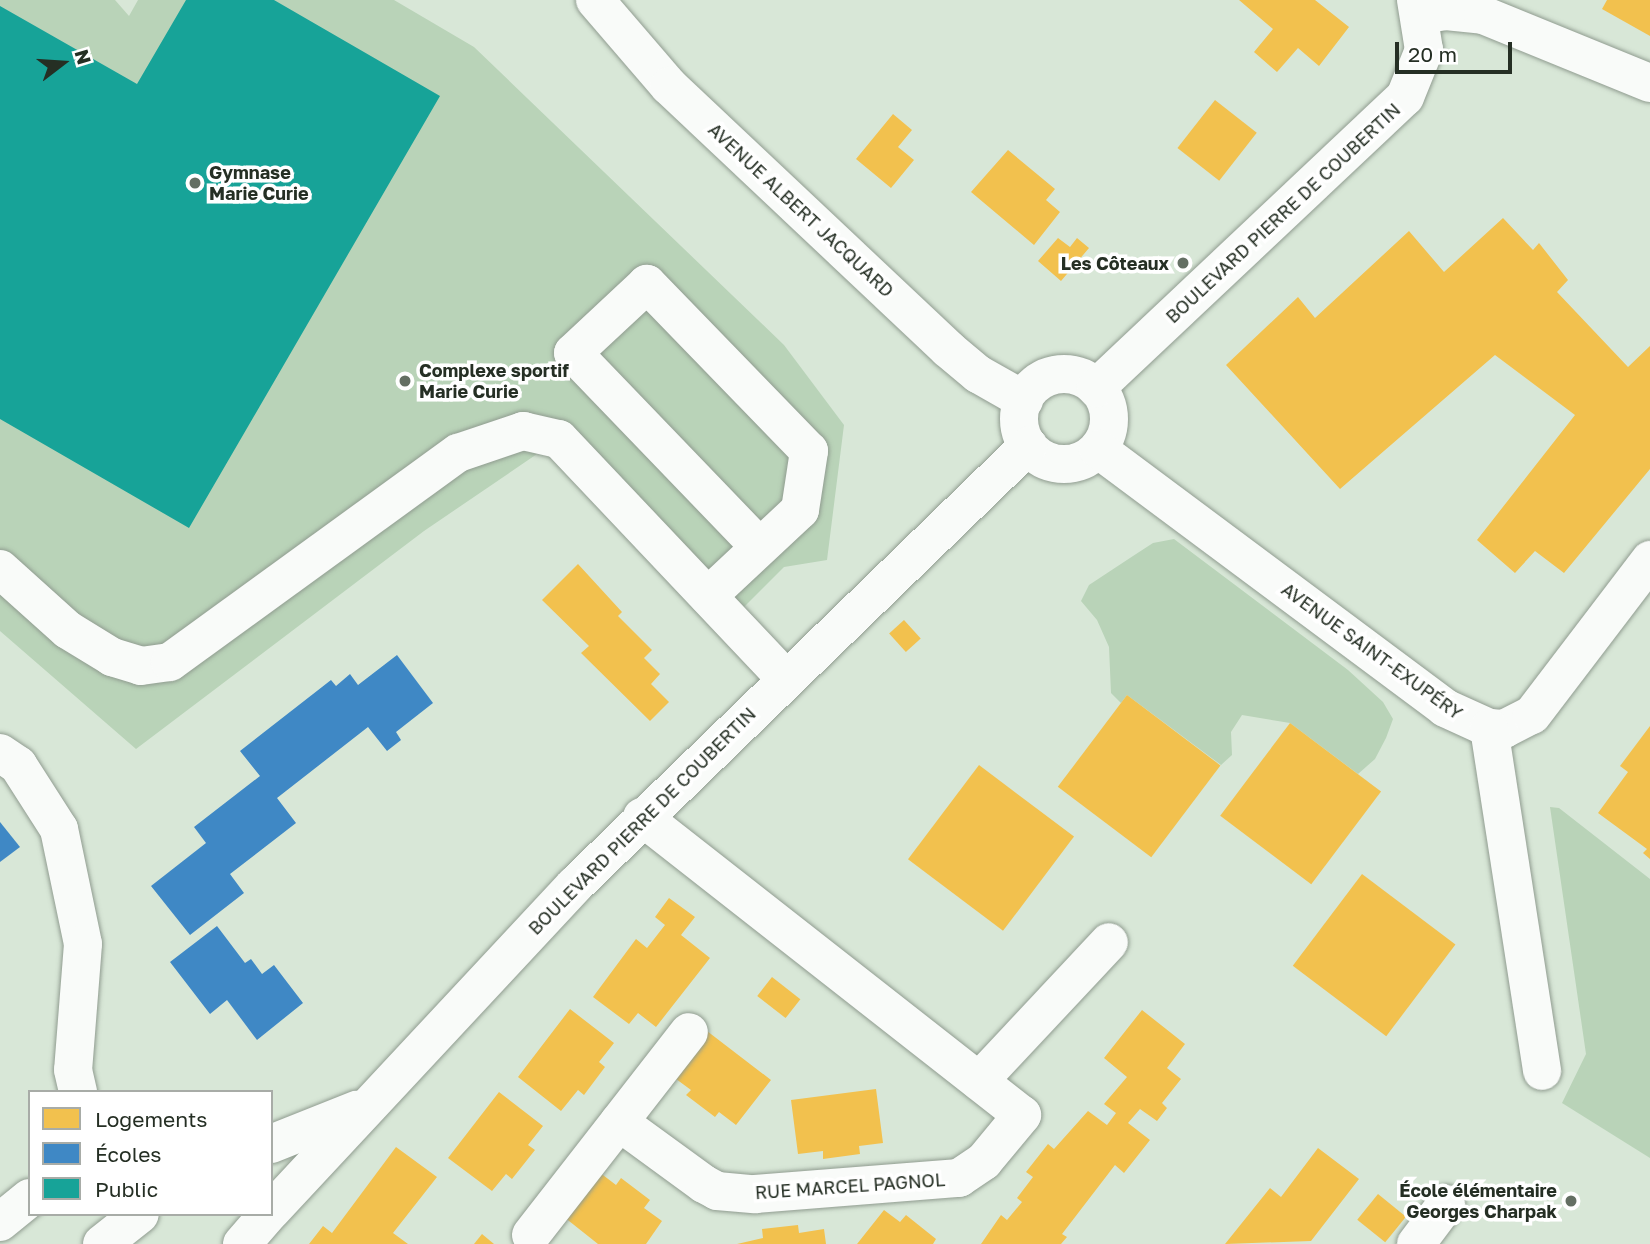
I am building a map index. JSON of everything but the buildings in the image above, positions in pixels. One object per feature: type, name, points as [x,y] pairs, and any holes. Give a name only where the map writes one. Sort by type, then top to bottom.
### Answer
[{"type":"street","name":"AVENUE ALBERT JACQUARD","points":[[596,0],[669,86],[948,349],[978,374],[1024,400]]},
{"type":"street","points":[[1423,5],[1446,11],[1483,15],[1650,83]]},
{"type":"street","name":"BOULEVARD PIERRE DE COUBERTIN","points":[[1096,388],[1405,97],[1422,60],[1423,5]]},
{"type":"street","points":[[708,596],[800,510],[809,451],[647,284],[573,353],[760,547]]},
{"type":"street","points":[[1060,374],[1084,379],[1096,388],[1109,414],[1098,449],[1066,464],[1045,460],[1028,446],[1020,427],[1024,400],[1039,382],[1060,374]]},
{"type":"street","points":[[0,569],[68,629],[112,657],[141,666],[170,663],[458,453],[523,431],[559,439],[785,678]]},
{"type":"street","name":"BOULEVARD PIERRE DE COUBERTIN","points":[[273,1207],[642,817],[1028,446]]},
{"type":"street","name":"AVENUE SAINT-EXUPÉRY","points":[[1098,449],[1446,708],[1489,728]]},
{"type":"street","points":[[1542,1071],[1489,728],[1504,729],[1532,715],[1650,560]]},
{"type":"street","points":[[0,753],[18,765],[59,829],[83,944],[73,1070],[78,1090]]},
{"type":"street","name":"RUE MARCEL PAGNOL","points":[[619,1122],[705,1184],[726,1192],[755,1194],[959,1178],[984,1161],[1022,1115],[642,817]]},
{"type":"street","points":[[979,1081],[1109,942]]},
{"type":"street","points":[[531,1235],[689,1032]]},
{"type":"street","points":[[273,1143],[365,1107]]},
{"type":"street","points":[[0,1222],[28,1200]]},
{"type":"street","points":[[1416,1244],[1446,1204]]},
{"type":"street","points":[[102,1244],[137,1216]]},
{"type":"street","points":[[140,1244],[149,1216]]},
{"type":"green space","name":"Complexe sportif Marie Curie","points":[[0,0],[115,0],[129,16],[138,0],[394,0],[474,47],[784,345],[844,425],[827,560],[784,567],[731,620],[559,439],[424,531],[136,749],[0,631]]},
{"type":"green space","points":[[1174,539],[1348,670],[1383,702],[1393,719],[1375,759],[1358,774],[1290,723],[1242,715],[1231,732],[1232,755],[1221,765],[1127,695],[1121,703],[1111,693],[1109,647],[1097,620],[1081,601],[1089,585],[1153,543]]},
{"type":"green space","points":[[1550,807],[1559,808],[1650,879],[1650,1158],[1562,1103],[1586,1054]]},
{"type":"place","name":"Gymnase Marie Curie","points":[[195,183]]},
{"type":"place","name":"Les Côteaux","points":[[1183,263]]},
{"type":"place","name":"Complexe sportif Marie Curie","points":[[405,381]]},
{"type":"place","name":"École élémentaire Georges Charpak","points":[[1571,1201]]}]
